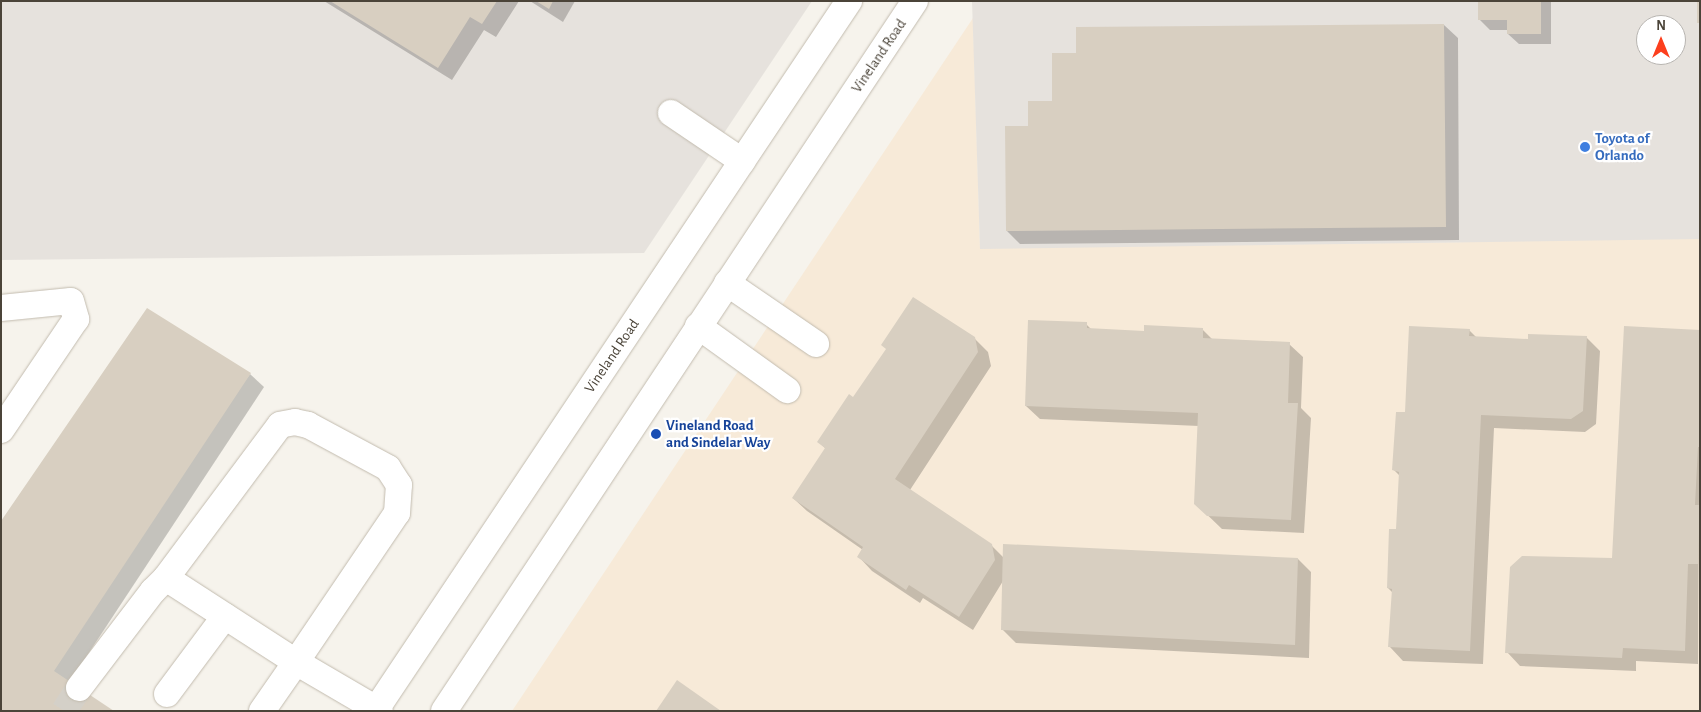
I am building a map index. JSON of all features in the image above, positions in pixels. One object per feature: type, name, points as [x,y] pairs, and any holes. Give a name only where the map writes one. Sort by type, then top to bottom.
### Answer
[{"type":"street","name":"Vineland Road","points":[[377,710],[849,1]]},
{"type":"street","name":"Vineland Road","points":[[444,711],[698,326],[916,1]]},
{"type":"street","points":[[672,114],[742,161]]},
{"type":"street","points":[[727,283],[816,344]]},
{"type":"street","points":[[1,308],[71,301],[76,319],[1,430]]},
{"type":"street","points":[[698,326],[787,390]]},
{"type":"street","points":[[79,688],[153,591],[166,578],[280,425],[295,422],[308,425],[388,468],[399,485],[397,513],[262,711]]},
{"type":"street","points":[[166,578],[296,662],[377,710]]},
{"type":"street","points":[[167,694],[225,616]]},
{"type":"shaded area","points":[[1,1],[812,1],[644,253],[1,260]]},
{"type":"shaded area","points":[[972,1],[1700,1],[1700,239],[980,249]]},
{"type":"shaded area","points":[[1469,1],[1700,1],[1700,711],[512,711],[973,18],[980,248],[1471,242]]},
{"type":"building","points":[[330,1],[497,1],[482,24],[470,17],[438,68]]},
{"type":"building","points":[[536,1],[553,1],[549,9]]},
{"type":"building","points":[[1478,1],[1541,1],[1541,34],[1507,34],[1507,20],[1478,20]]},
{"type":"building","points":[[1697,1],[1700,1],[1700,23],[1697,23]]},
{"type":"building","points":[[1444,24],[1446,227],[1006,231],[1005,126],[1028,126],[1028,101],[1052,101],[1052,53],[1076,53],[1076,27]]},
{"type":"building","points":[[913,297],[975,337],[978,352],[895,479],[992,544],[995,560],[959,617],[909,585],[906,590],[857,557],[863,547],[792,498],[825,448],[817,442],[849,394],[853,397],[886,349],[881,345]]},
{"type":"building","points":[[147,308],[251,373],[54,671],[114,711],[1,711],[1,521]]},
{"type":"building","points":[[1028,320],[1087,322],[1087,328],[1144,331],[1144,325],[1203,328],[1203,338],[1290,342],[1288,403],[1298,403],[1291,520],[1207,516],[1194,504],[1198,413],[1025,406]]},
{"type":"building","points":[[1409,326],[1470,329],[1469,336],[1528,339],[1528,334],[1587,336],[1583,411],[1571,419],[1481,415],[1470,651],[1388,647],[1392,589],[1387,588],[1389,529],[1396,529],[1399,472],[1392,470],[1396,412],[1405,412]]},
{"type":"building","points":[[1624,326],[1700,330],[1700,447],[1698,447],[1695,505],[1700,505],[1698,564],[1688,564],[1685,651],[1623,648],[1622,658],[1505,653],[1510,567],[1522,556],[1612,558]]},
{"type":"building","points":[[1003,544],[1298,558],[1295,645],[1001,630]]},
{"type":"building","points":[[677,680],[721,711],[656,711]]},
{"type":"tunnel","points":[[64,711],[79,688]]},
{"type":"place","name":"Toyota of Orlando","points":[[1585,147]]},
{"type":"place","name":"Vineland Road and Sindelar Way","points":[[656,434]]}]
